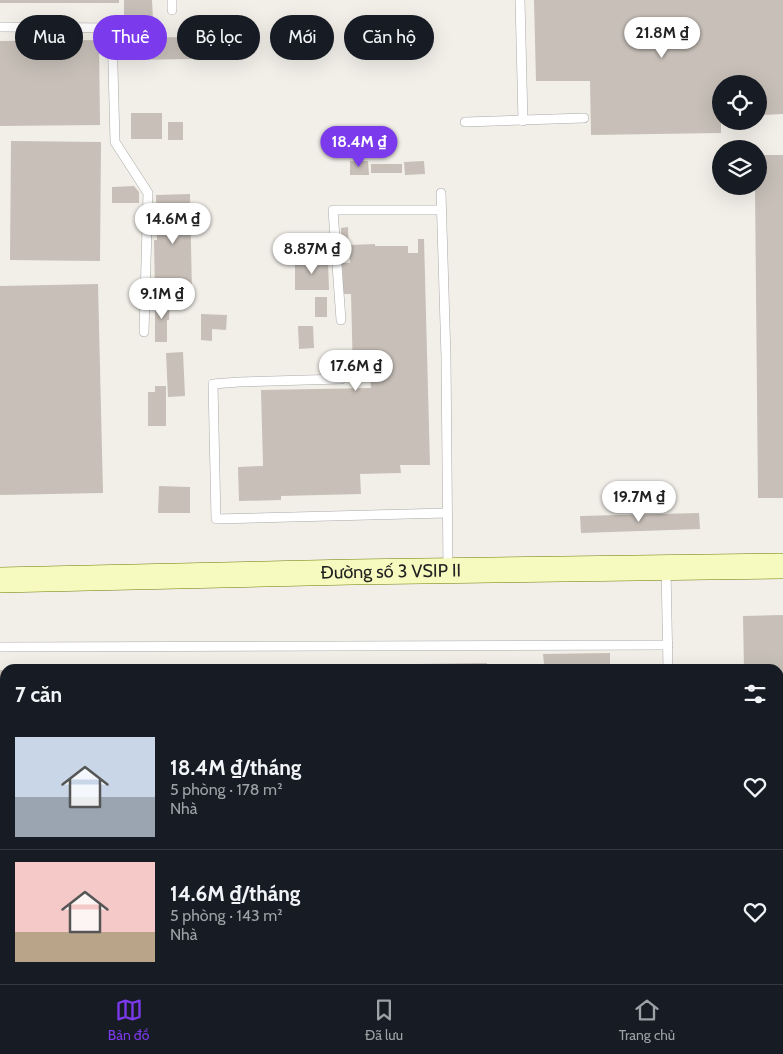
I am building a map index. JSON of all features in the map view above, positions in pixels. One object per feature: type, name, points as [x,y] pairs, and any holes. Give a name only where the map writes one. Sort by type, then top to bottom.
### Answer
[{"type":"street","name":"Đường số 3 VSIP II","points":[[0,580],[783,566]]},
{"type":"lane","points":[[172,0],[172,10]]},
{"type":"lane","points":[[520,0],[523,120]]},
{"type":"lane","points":[[0,27],[112,28],[115,142],[148,193],[144,332]]},
{"type":"lane","points":[[465,122],[584,118]]},
{"type":"lane","points":[[441,193],[446,358],[448,571]]},
{"type":"lane","points":[[341,320],[333,210],[441,210]]},
{"type":"lane","points":[[341,379],[213,384],[216,519],[447,513]]},
{"type":"lane","points":[[666,568],[668,664]]},
{"type":"lane","points":[[0,647],[668,645]]},
{"type":"building","points":[[0,0],[119,0],[119,3],[0,3]]},
{"type":"building","points":[[124,0],[152,0],[153,15],[124,15]]},
{"type":"building","points":[[534,0],[783,0],[783,114],[767,115],[767,75],[712,75],[712,130],[721,130],[721,133],[591,135],[590,81],[536,81]]},
{"type":"building","points":[[167,37],[177,37],[177,59],[167,59]]},
{"type":"building","points":[[83,40],[93,40],[93,60],[99,60],[100,125],[0,126],[0,41],[15,41],[15,60],[83,60]]},
{"type":"building","points":[[131,113],[162,113],[162,139],[131,139]]},
{"type":"building","points":[[168,122],[183,122],[183,140],[168,140]]},
{"type":"building","points":[[11,141],[101,142],[100,261],[10,260]]},
{"type":"building","points":[[767,155],[783,155],[783,498],[758,498],[755,195],[767,195]]},
{"type":"building","points":[[350,161],[368,161],[369,175],[350,175]]},
{"type":"building","points":[[424,161],[425,174],[405,175],[404,162]]},
{"type":"building","points":[[371,164],[402,164],[402,173],[371,173]]},
{"type":"building","points":[[134,186],[139,192],[139,203],[112,203],[112,187]]},
{"type":"building","points":[[190,194],[192,293],[155,293],[154,240],[157,240],[156,195]]},
{"type":"building","points":[[348,227],[349,257],[342,257],[341,228]]},
{"type":"building","points":[[418,239],[424,239],[430,465],[400,465],[401,473],[360,474],[361,494],[281,496],[281,500],[239,501],[238,467],[263,466],[261,390],[371,388],[370,375],[353,375],[351,294],[343,294],[342,263],[350,263],[350,245],[408,246],[408,253],[418,253]]},
{"type":"building","points":[[328,260],[329,290],[295,290],[295,261]]},
{"type":"building","points":[[98,284],[103,493],[0,495],[0,286]]},
{"type":"building","points":[[315,297],[327,297],[327,317],[315,317]]},
{"type":"building","points":[[155,300],[170,300],[169,320],[167,320],[167,342],[155,342]]},
{"type":"building","points":[[201,314],[227,315],[226,330],[212,329],[212,341],[201,340]]},
{"type":"building","points":[[298,326],[313,326],[314,348],[299,349]]},
{"type":"building","points":[[183,352],[185,396],[168,397],[166,353]]},
{"type":"building","points":[[155,386],[166,386],[166,426],[148,426],[148,392],[155,392]]},
{"type":"building","points":[[159,486],[190,487],[190,513],[158,513]]},
{"type":"building","points":[[699,513],[700,529],[581,533],[580,516]]},
{"type":"building","points":[[783,615],[783,664],[744,664],[743,616]]},
{"type":"building","points":[[610,653],[610,664],[544,664],[543,654]]},
{"type":"building","points":[[487,663],[487,664],[418,664]]}]
